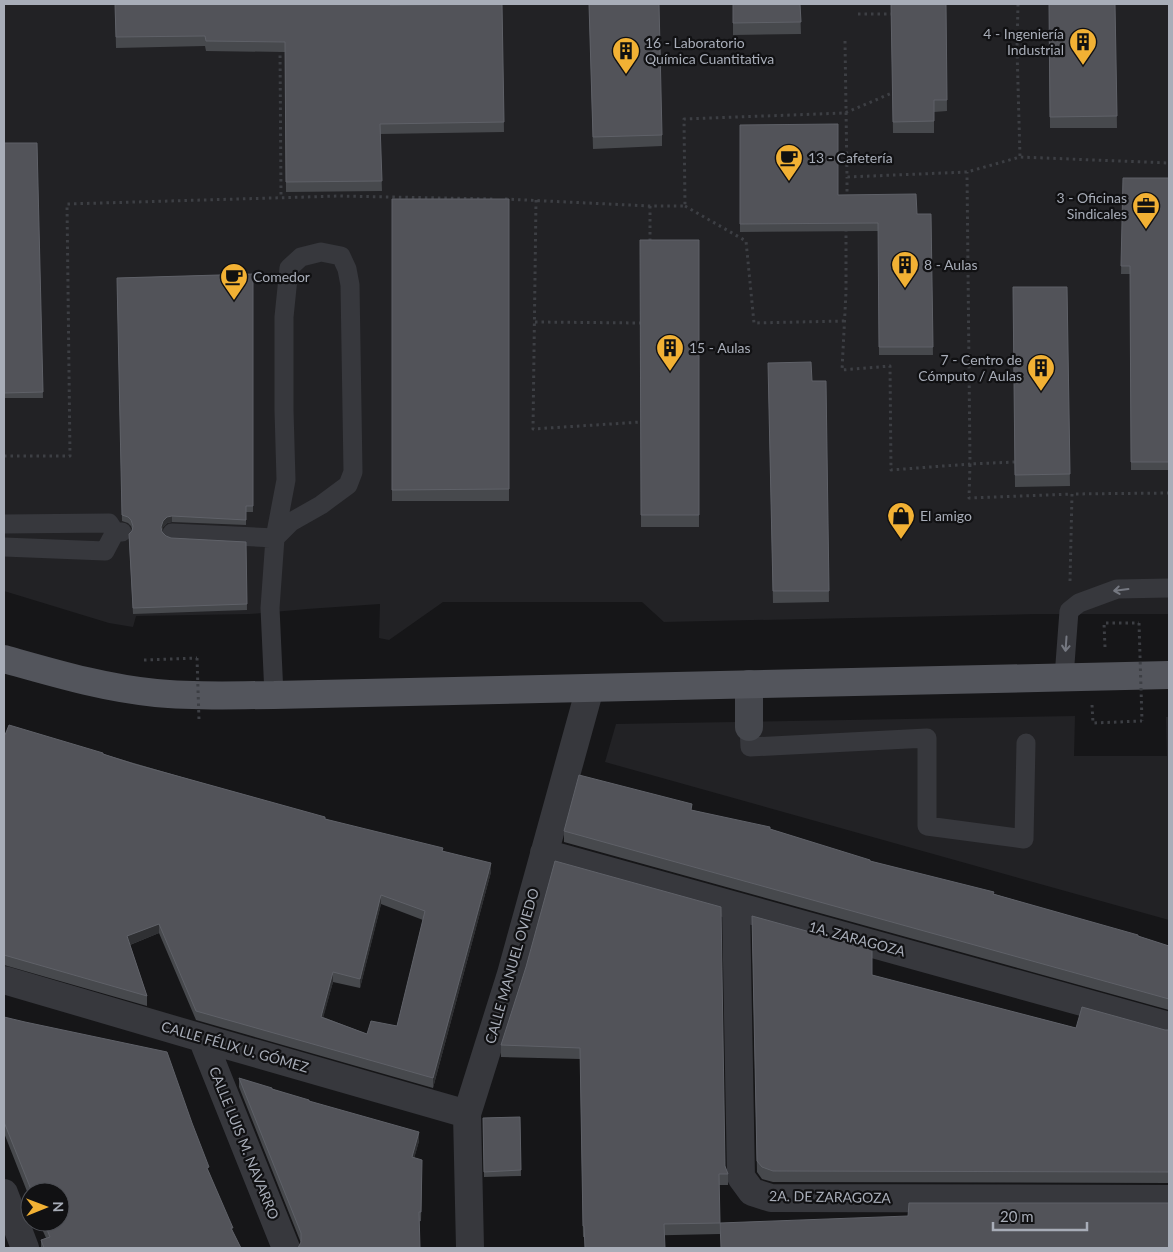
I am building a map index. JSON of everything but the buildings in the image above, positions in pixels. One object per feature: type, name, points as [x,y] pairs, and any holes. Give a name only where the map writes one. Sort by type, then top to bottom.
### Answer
[{"type":"main road","points":[[4,659],[83,680],[154,693],[184,695],[274,695],[1169,675]]},
{"type":"main road","points":[[749,684],[750,727]]},
{"type":"street","name":"CALLE MANUEL OVIEDO","points":[[470,1248],[467,1114],[499,1012],[590,688]]},
{"type":"street","name":"1A. ZARAGOZA","points":[[544,853],[1169,1026]]},
{"type":"street","name":"2A. DE ZARAGOZA","points":[[736,906],[741,1177],[752,1192],[771,1198],[1169,1199]]},
{"type":"street","name":"CALLE FÉLIX U. GÓMEZ","points":[[4,980],[467,1114]]},
{"type":"street","name":"CALLE LUIS M. NAVARRO","points":[[202,1038],[286,1248]]},
{"type":"street","points":[[4,1193],[25,1248]]},
{"type":"lane","points":[[172,533],[275,538],[291,522],[321,505],[348,485],[353,472],[350,285],[347,269],[341,256],[321,252],[301,257],[289,268],[284,317],[286,480],[275,538],[270,608],[274,695]]},
{"type":"lane","points":[[4,524],[109,523],[119,532],[105,551],[4,547]]},
{"type":"lane","points":[[1064,677],[1069,611],[1079,603],[1117,589],[1169,588]]},
{"type":"lane","points":[[750,727],[750,748],[927,738],[927,826],[1024,839],[1026,743]]},
{"type":"path","points":[[1018,4],[1017,49],[1020,157]]},
{"type":"path","points":[[858,14],[891,14]]},
{"type":"path","points":[[844,41],[847,206]]},
{"type":"path","points":[[279,42],[281,197]]},
{"type":"path","points":[[1017,49],[1049,49]]},
{"type":"path","points":[[685,206],[684,119],[845,113],[892,93]]},
{"type":"path","points":[[847,177],[967,172],[1020,157],[1169,162]]},
{"type":"path","points":[[967,172],[969,498],[1169,493]]},
{"type":"path","points":[[4,456],[70,456],[67,204],[340,196],[536,200],[685,206],[746,241],[754,323],[845,322]]},
{"type":"path","points":[[536,200],[533,429],[641,422]]},
{"type":"path","points":[[650,206],[650,251]]},
{"type":"path","points":[[846,225],[845,322],[842,370],[890,366],[891,470],[1014,462]]},
{"type":"path","points":[[534,322],[640,323]]},
{"type":"path","points":[[1069,611],[1072,494]]},
{"type":"path","points":[[1093,723],[1142,721],[1140,623],[1104,623]]},
{"type":"path","points":[[144,659],[197,658],[199,720]]},
{"type":"shaded area","points":[[4,4],[1169,4],[1169,614],[1036,614],[664,622],[642,602],[443,602],[389,640],[379,638],[380,604],[250,614],[136,616],[133,627],[109,623],[4,591]]},
{"type":"shaded area","points":[[1075,716],[1074,756],[1167,756],[1166,717],[1169,717],[1169,920],[605,762],[616,724]]},
{"type":"place","name":"4 - Ingeniería Industrial","points":[[1083,66]]},
{"type":"place","name":"16 - Laboratorio Química Cuantitativa","points":[[626,75]]},
{"type":"place","name":"13 - Cafetería","points":[[789,182]]},
{"type":"place","name":"3 - Oficinas Sindicales","points":[[1146,230]]},
{"type":"place","name":"8 - Aulas","points":[[905,289]]},
{"type":"place","name":"Comedor","points":[[234,301]]},
{"type":"place","name":"15 - Aulas","points":[[670,372]]},
{"type":"place","name":"7 - Centro de Cómputo / Aulas","points":[[1041,392]]},
{"type":"place","name":"El amigo","points":[[901,540]]}]
